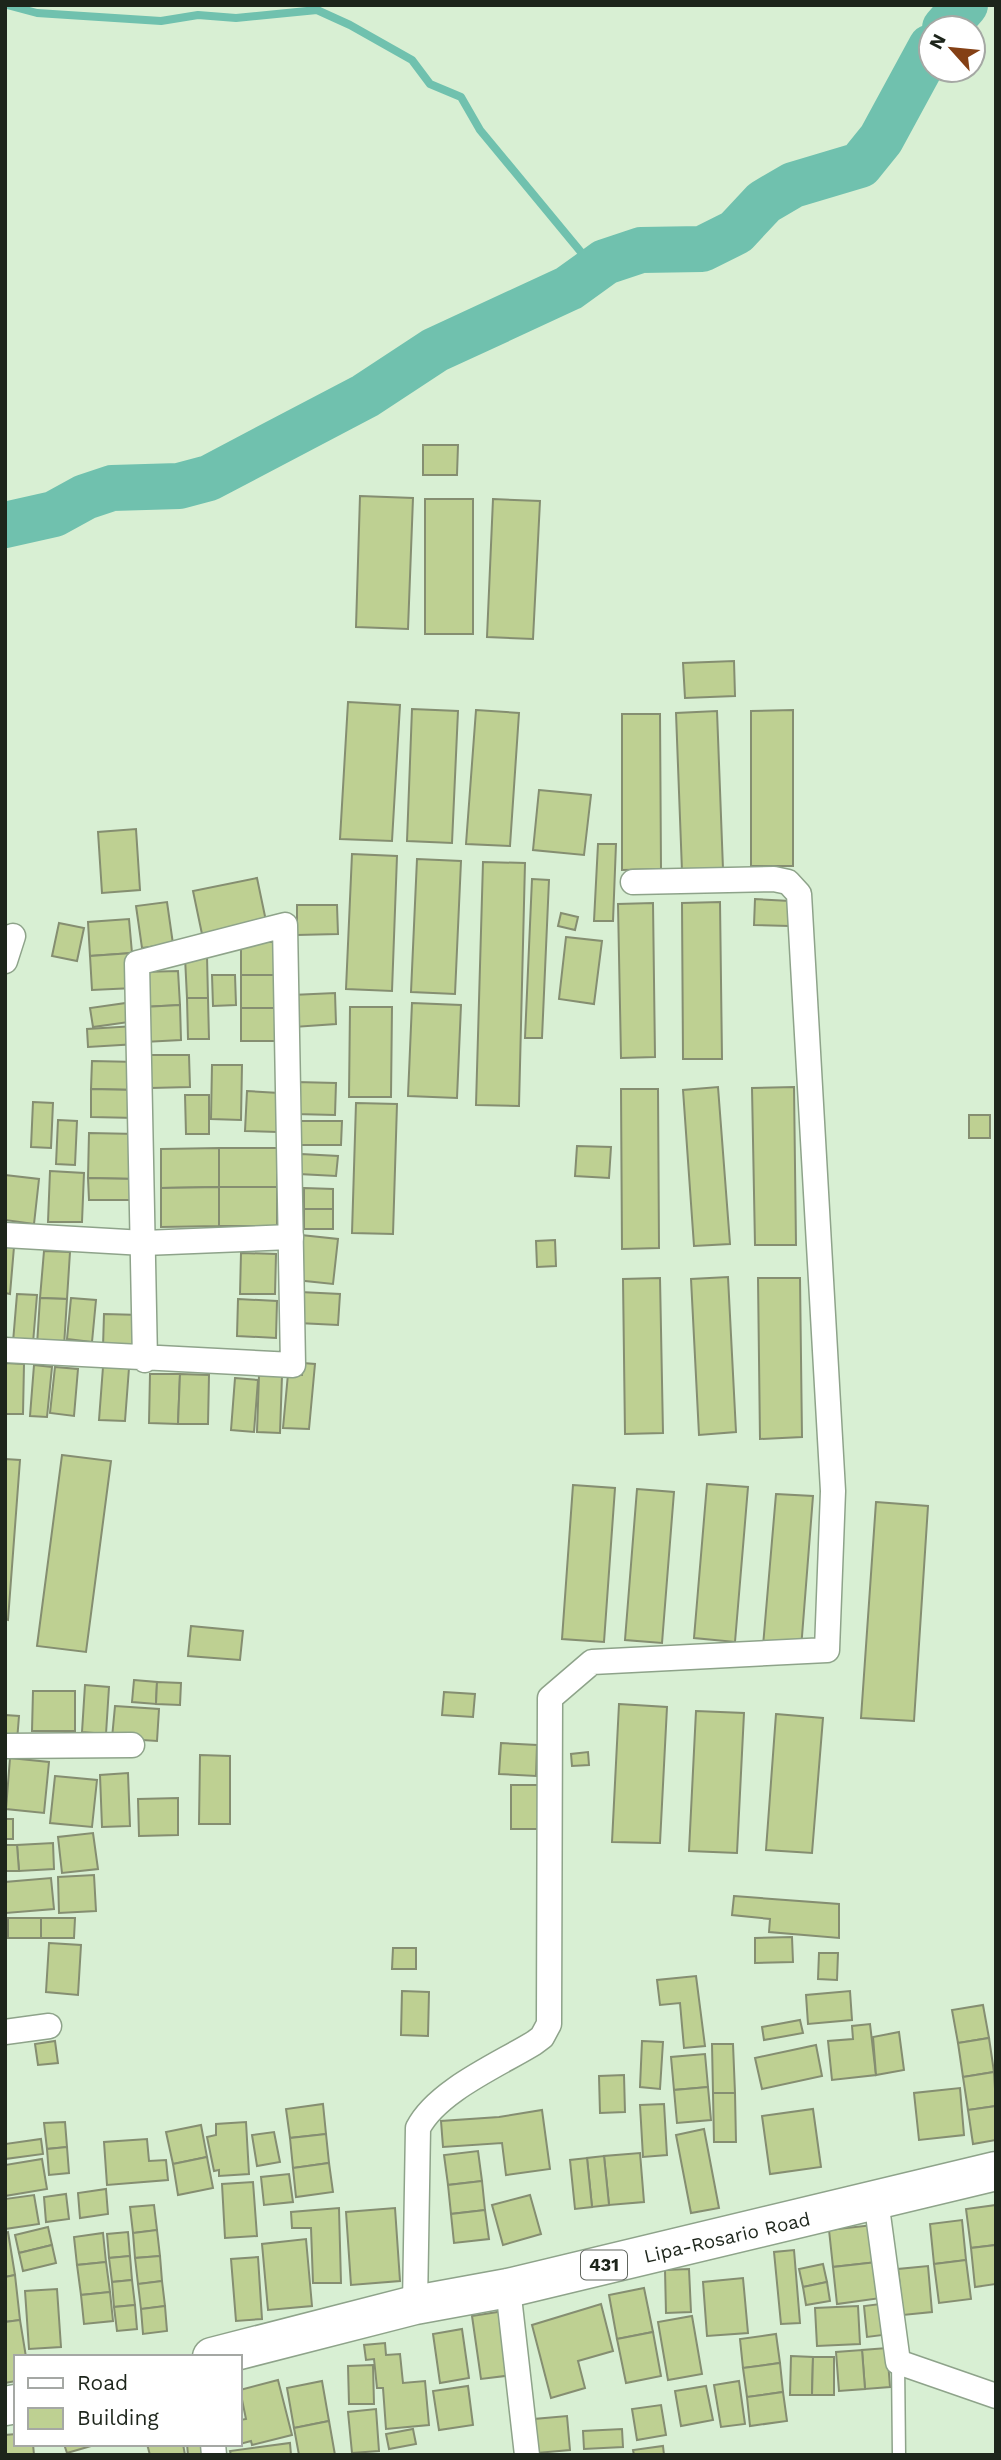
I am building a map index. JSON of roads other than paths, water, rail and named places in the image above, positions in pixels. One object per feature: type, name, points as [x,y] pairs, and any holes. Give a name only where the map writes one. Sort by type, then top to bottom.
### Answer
[{"type":"main road","name":"Lipa-Rosario Road","points":[[220,2355],[415,2305],[508,2288],[996,2171]]},
{"type":"street","points":[[415,2305],[418,2128],[426,2113],[441,2099],[534,2043],[542,2037],[549,2024],[550,1698],[592,1662],[827,1650],[833,1491],[799,894],[788,882],[774,879],[633,882]]},
{"type":"street","points":[[5,1350],[145,1360],[293,1365],[285,925],[137,963],[145,1360]]},
{"type":"street","points":[[5,961],[13,936]]},
{"type":"street","points":[[5,1235],[144,1243],[291,1237]]},
{"type":"street","points":[[5,1746],[132,1745]]},
{"type":"street","points":[[5,2032],[49,2026]]},
{"type":"street","points":[[876,2200],[898,2362],[996,2396]]},
{"type":"street","points":[[508,2288],[527,2455]]},
{"type":"lane","points":[[898,2362],[899,2455]]},
{"type":"waterway","points":[[7,5],[37,13],[161,21],[198,15],[236,18],[317,10],[412,60],[430,84],[461,97],[480,130],[595,269]]},
{"type":"waterway","points":[[957,14],[965,5]]},
{"type":"waterway","points":[[5,525],[54,514],[85,497],[112,488],[179,486],[209,478],[365,396],[435,350],[569,288],[605,262],[641,250],[702,249],[736,232],[764,202],[793,185],[860,165],[881,139],[917,73]]}]
